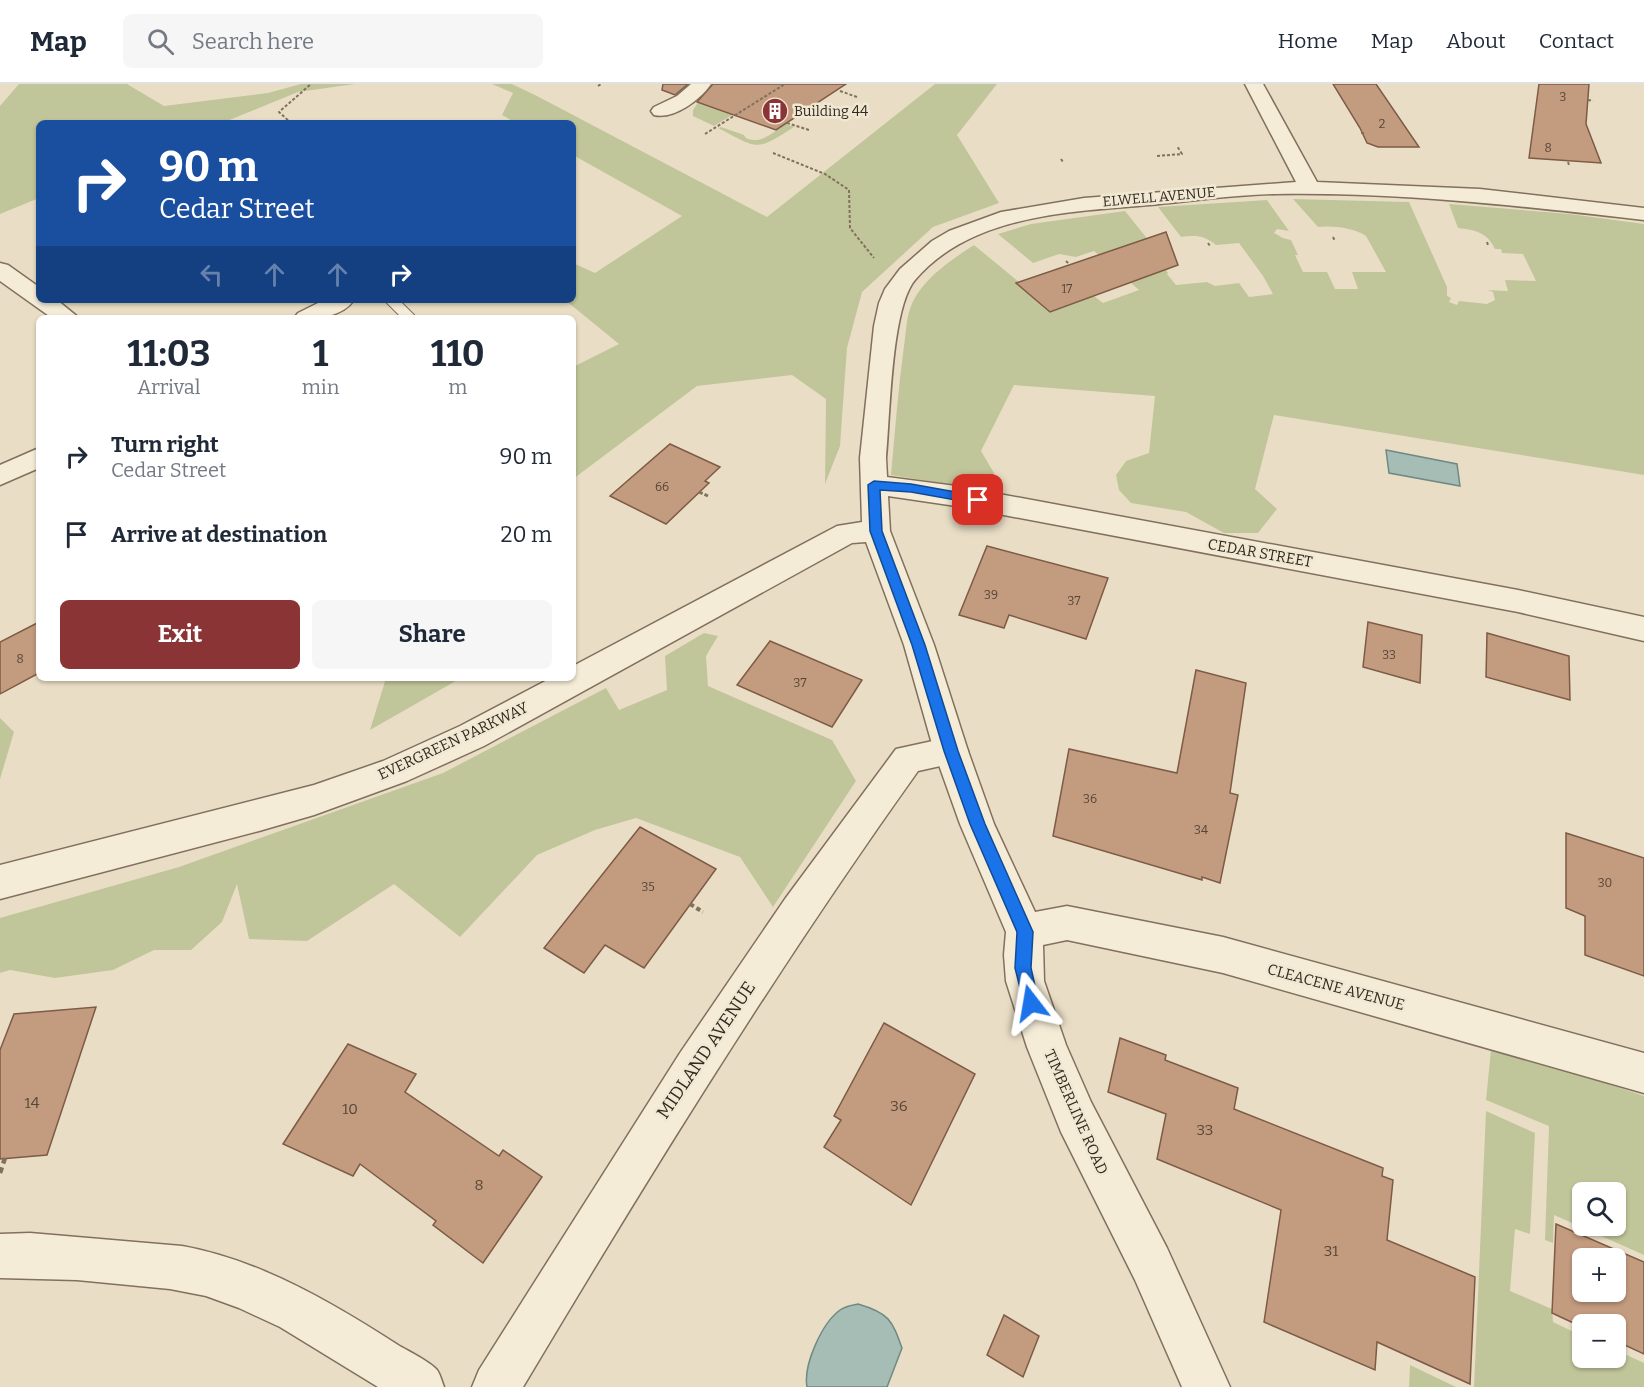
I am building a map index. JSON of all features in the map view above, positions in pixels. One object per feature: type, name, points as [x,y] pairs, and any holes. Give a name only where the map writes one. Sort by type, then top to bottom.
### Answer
[{"type":"street","points":[[660,111],[684,100],[702,84]]},
{"type":"street","points":[[1254,84],[1310,188]]},
{"type":"street","name":"ELWELL AVENUE","points":[[874,485],[873,458],[886,326],[891,303],[897,289],[920,262],[940,246],[973,229],[1009,217],[1055,208],[1136,198],[1206,192],[1310,188],[1480,195],[1644,214]]},
{"type":"street","points":[[0,270],[36,296]]},
{"type":"street","points":[[46,303],[63,315]]},
{"type":"street","points":[[312,315],[336,303]]},
{"type":"street","points":[[0,476],[36,458]]},
{"type":"street","name":"TIMBERLINE ROAD","points":[[874,485],[876,531],[919,645],[951,751],[977,824],[1025,932],[1024,974],[1047,1047],[1098,1164],[1169,1302],[1206,1387]]},
{"type":"street","name":"CEDAR STREET","points":[[874,485],[911,488],[1012,506],[1518,601],[1644,629]]},
{"type":"street","name":"EVERGREEN PARKWAY","points":[[576,680],[847,533],[876,531]]},
{"type":"street","name":"EVERGREEN PARKWAY","points":[[0,882],[314,800],[395,771],[492,725],[573,681]]},
{"type":"street","name":"MIDLAND AVENUE","points":[[496,1387],[651,1133],[855,829],[908,759],[951,751]]},
{"type":"street","name":"CLEACENE AVENUE","points":[[1025,932],[1067,923],[1223,956],[1644,1074]]},
{"type":"street","points":[[0,1256],[81,1257],[150,1265],[216,1277],[272,1300],[327,1328],[420,1387]]},
{"type":"lane","points":[[395,303],[407,315]]},
{"type":"path","points":[[288,120],[279,112],[311,84]]},
{"type":"path","points":[[777,84],[780,87]]},
{"type":"path","points":[[705,134],[784,84]]},
{"type":"path","points":[[840,91],[857,97]]},
{"type":"path","points":[[1588,100],[1593,101]]},
{"type":"path","points":[[752,104],[757,106]]},
{"type":"path","points":[[787,123],[809,130]]},
{"type":"path","points":[[1157,156],[1182,154],[1177,146]]},
{"type":"path","points":[[773,153],[825,174],[849,190],[850,228],[897,289]]},
{"type":"path","points":[[1066,261],[1070,265]]},
{"type":"path","points":[[699,492],[708,496]]},
{"type":"path","points":[[690,904],[703,912]]},
{"type":"path","points":[[0,1173],[5,1158]]},
{"type":"green space","points":[[19,84],[127,84],[164,106],[268,93],[301,84],[355,84],[298,92],[229,120],[36,120],[36,199],[0,214],[0,106]]},
{"type":"green space","points":[[492,84],[512,84],[535,95],[767,217],[935,84],[997,84],[957,135],[999,203],[933,227],[862,292],[847,348],[840,446],[825,484],[826,399],[792,375],[697,386],[576,477],[576,366],[619,344],[569,303],[576,303],[576,264],[595,273],[682,216],[576,157],[576,120],[511,120],[502,115],[513,93]]},
{"type":"green space","points":[[778,87],[714,126],[693,116],[693,110],[701,98]]},
{"type":"green space","points":[[786,124],[794,127],[771,141],[757,145],[750,144],[718,128],[721,127],[744,135],[746,138],[757,140],[767,137]]},
{"type":"green space","points":[[1293,199],[1409,202],[1447,287],[1447,296],[1451,298],[1449,302],[1457,305],[1459,301],[1487,304],[1495,300],[1493,292],[1488,290],[1508,291],[1505,280],[1536,281],[1523,254],[1502,253],[1501,249],[1495,249],[1484,235],[1458,228],[1449,204],[1570,214],[1644,224],[1644,475],[1274,415],[1255,489],[1277,509],[1258,533],[1224,533],[1186,512],[1131,503],[1119,490],[1116,475],[1126,461],[1149,453],[1155,396],[1014,385],[981,451],[994,473],[985,490],[891,475],[909,313],[914,299],[928,280],[956,257],[974,245],[1019,282],[1017,283],[1094,296],[1103,303],[1139,290],[1094,251],[1076,257],[1059,254],[1033,263],[998,234],[1031,224],[1125,211],[1154,247],[1167,274],[1176,285],[1207,282],[1215,286],[1239,283],[1249,297],[1273,294],[1239,243],[1216,245],[1200,236],[1181,237],[1158,207],[1267,200],[1289,231],[1277,229],[1274,233],[1291,240],[1303,272],[1327,272],[1335,289],[1358,289],[1352,272],[1386,272],[1366,236],[1343,228],[1318,227]]},
{"type":"green space","points":[[704,633],[718,636],[706,656],[708,686],[832,740],[856,781],[773,907],[740,857],[636,818],[595,830],[537,855],[460,937],[394,884],[307,941],[249,939],[237,884],[222,922],[191,950],[154,950],[113,970],[55,978],[10,970],[0,973],[0,918],[179,867],[443,773],[606,688],[619,710],[667,690],[665,656]]},
{"type":"green space","points":[[385,681],[456,681],[370,730]]},
{"type":"green space","points":[[0,718],[14,732],[0,779]]},
{"type":"green space","points":[[1491,1050],[1560,1068],[1644,1096],[1644,1255],[1601,1236],[1626,1236],[1626,1182],[1572,1182],[1572,1223],[1554,1215],[1553,1243],[1545,1240],[1549,1126],[1486,1100]]},
{"type":"green space","points":[[1486,1111],[1535,1133],[1530,1234],[1515,1229],[1510,1291],[1552,1309],[1553,1322],[1572,1331],[1572,1368],[1626,1368],[1626,1355],[1644,1363],[1644,1387],[1474,1387]]},
{"type":"green space","points":[[1410,1365],[1456,1387],[1409,1387]]},
{"type":"water","points":[[1386,450],[1457,464],[1460,486],[1389,473]]},
{"type":"water","points":[[858,1304],[883,1314],[888,1319],[902,1348],[887,1387],[807,1387],[811,1356],[827,1324],[840,1310]]},
{"type":"building","points":[[663,84],[688,84],[675,95],[662,90]]},
{"type":"building","points":[[713,84],[846,84],[776,130],[697,102]]},
{"type":"building","points":[[1333,84],[1376,84],[1419,147],[1378,147],[1367,143]]},
{"type":"building","points":[[1539,84],[1589,84],[1586,124],[1601,163],[1529,158]]},
{"type":"building","points":[[1166,232],[1178,265],[1050,312],[1016,283]]},
{"type":"building","points":[[670,444],[720,467],[705,481],[709,483],[666,524],[610,496]]},
{"type":"building","points":[[987,546],[1108,578],[1086,639],[1009,615],[1004,628],[959,615]]},
{"type":"building","points":[[1368,622],[1422,635],[1420,683],[1363,667]]},
{"type":"building","points":[[36,624],[36,675],[0,694],[0,642]]},
{"type":"building","points":[[1487,633],[1569,656],[1570,700],[1486,677]]},
{"type":"building","points":[[770,641],[862,680],[832,727],[737,685]]},
{"type":"building","points":[[1196,670],[1246,683],[1230,793],[1238,795],[1220,883],[1202,877],[1202,880],[1053,836],[1069,749],[1177,773]]},
{"type":"building","points":[[640,827],[716,869],[644,968],[605,945],[584,973],[544,948]]},
{"type":"building","points":[[1566,833],[1644,858],[1644,976],[1585,955],[1585,916],[1566,908]]},
{"type":"building","points":[[96,1007],[47,1155],[0,1159],[0,1050],[14,1014]]},
{"type":"building","points":[[884,1023],[975,1074],[911,1205],[824,1147],[841,1120],[834,1116]]},
{"type":"building","points":[[1120,1038],[1166,1055],[1165,1060],[1238,1088],[1234,1109],[1383,1168],[1382,1176],[1393,1180],[1387,1240],[1475,1277],[1470,1384],[1377,1342],[1375,1370],[1264,1322],[1281,1210],[1157,1159],[1166,1114],[1108,1092]]},
{"type":"building","points":[[348,1044],[416,1074],[405,1092],[499,1156],[503,1150],[542,1177],[483,1263],[433,1225],[436,1221],[360,1164],[353,1176],[283,1144]]},
{"type":"building","points":[[1556,1224],[1572,1231],[1572,1236],[1584,1236],[1612,1248],[1572,1248],[1572,1302],[1626,1302],[1626,1254],[1644,1262],[1644,1354],[1626,1346],[1626,1314],[1572,1314],[1572,1322],[1552,1313]]},
{"type":"building","points":[[1004,1315],[1039,1336],[1023,1377],[987,1355]]},
{"type":"place","name":"Building 44","points":[[775,111]]},
{"type":"route","points":[[978,500],[911,488],[874,485],[876,531],[919,645],[951,751],[977,824],[1025,932],[1023,968],[1031,1003]]}]
